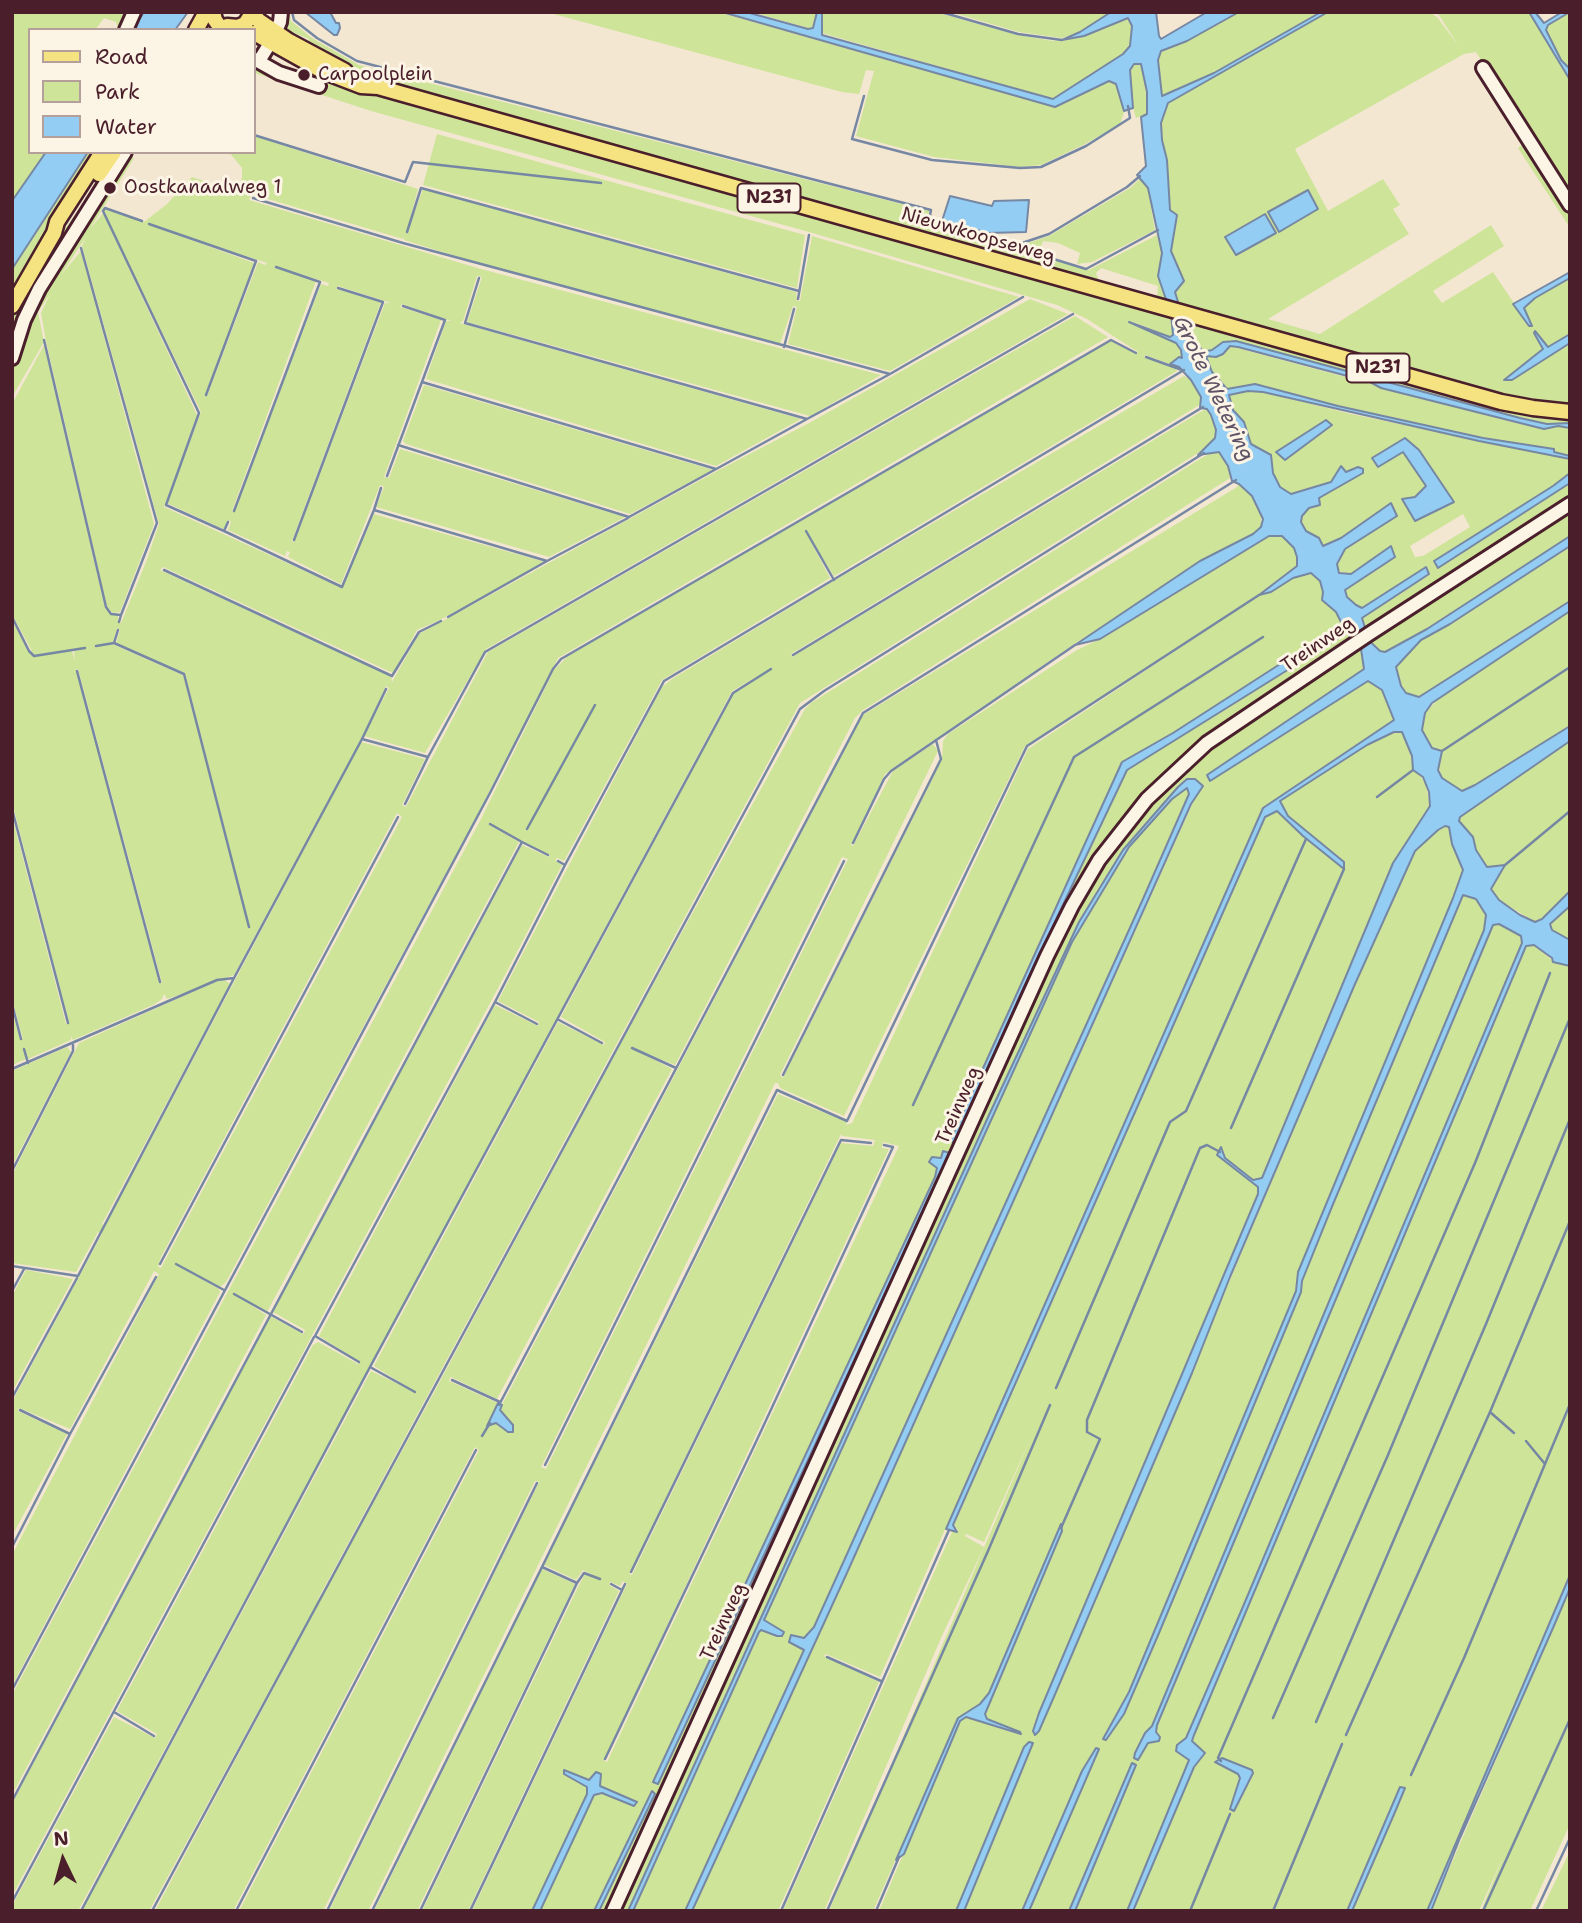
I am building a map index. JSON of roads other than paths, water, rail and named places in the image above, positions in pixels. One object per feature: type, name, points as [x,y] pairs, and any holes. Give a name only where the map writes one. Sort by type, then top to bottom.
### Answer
[{"type":"main road","name":"Nieuwkoopseweg","points":[[255,21],[273,37],[378,87],[1501,402],[1570,412]]},
{"type":"main road","points":[[215,23],[238,27],[255,21]]},
{"type":"main road","points":[[12,306],[54,233],[57,222],[101,154]]},
{"type":"main road","points":[[54,233],[62,228],[113,154]]},
{"type":"street","points":[[127,28],[134,12]]},
{"type":"street","points":[[281,12],[273,37],[256,60],[279,73],[319,86]]},
{"type":"street","points":[[1483,68],[1570,205]]},
{"type":"street","points":[[12,358],[24,320],[39,289],[124,154]]},
{"type":"street","name":"Treinweg","points":[[613,1911],[1046,956],[1088,877],[1129,820],[1187,760],[1223,732],[1570,504]]},
{"type":"water","points":[[144,12],[188,12],[176,28],[133,28]]},
{"type":"water","points":[[305,12],[330,12],[336,23],[339,23],[337,35],[334,35]]},
{"type":"water","name":"Grote Wetering","points":[[722,12],[746,12],[808,29],[813,28],[817,12],[822,12],[822,35],[1053,99],[1123,54],[1130,46],[1132,26],[1128,18],[1084,36],[1062,40],[1111,12],[1156,12],[1161,39],[1207,12],[1239,12],[1187,41],[1161,51],[1158,60],[1162,96],[1214,73],[1321,12],[1328,12],[1168,103],[1161,123],[1162,140],[1167,160],[1170,210],[1177,215],[1171,251],[1184,281],[1175,292],[1185,325],[1203,352],[1212,350],[1223,342],[1236,341],[1520,418],[1547,424],[1570,423],[1570,428],[1558,426],[1544,429],[1381,388],[1370,382],[1238,347],[1230,346],[1216,357],[1206,356],[1212,372],[1227,389],[1255,384],[1338,406],[1483,438],[1554,449],[1554,452],[1570,456],[1570,459],[1479,441],[1263,392],[1248,391],[1229,395],[1233,410],[1244,422],[1251,444],[1271,455],[1273,473],[1280,487],[1291,494],[1331,482],[1341,466],[1346,472],[1358,467],[1363,469],[1363,473],[1319,498],[1320,505],[1309,508],[1302,516],[1301,522],[1306,531],[1319,538],[1323,546],[1341,538],[1391,503],[1397,516],[1345,549],[1337,564],[1339,573],[1351,574],[1391,546],[1395,557],[1345,590],[1347,597],[1362,608],[1426,567],[1429,574],[1362,618],[1366,631],[1362,634],[1380,651],[1385,652],[1427,629],[1570,536],[1570,546],[1421,640],[1396,667],[1401,686],[1406,693],[1419,697],[1570,601],[1570,611],[1432,703],[1425,713],[1422,730],[1432,748],[1442,751],[1438,770],[1442,778],[1462,791],[1570,726],[1570,741],[1460,817],[1459,821],[1473,837],[1476,850],[1487,867],[1505,865],[1491,889],[1499,900],[1520,915],[1535,922],[1542,919],[1570,891],[1570,906],[1550,924],[1552,930],[1570,940],[1570,966],[1553,962],[1552,958],[1534,945],[1526,946],[1194,1735],[1192,1741],[1205,1753],[1194,1767],[1133,1911],[1127,1911],[1189,1760],[1176,1751],[1177,1745],[1186,1738],[1242,1609],[1522,943],[1521,936],[1499,924],[1493,925],[1157,1725],[1159,1741],[1148,1743],[1138,1760],[1134,1758],[1135,1753],[1145,1733],[1152,1726],[1484,930],[1486,915],[1476,899],[1463,895],[1331,1209],[1302,1281],[1301,1292],[1159,1633],[1124,1714],[1106,1740],[1103,1739],[1129,1692],[1296,1291],[1298,1272],[1463,870],[1452,844],[1449,827],[1438,830],[1415,851],[1355,984],[1192,1373],[1053,1699],[1035,1735],[1033,1731],[1039,1713],[1258,1194],[1258,1187],[1217,1155],[1221,1147],[1225,1158],[1253,1180],[1262,1178],[1393,863],[1430,806],[1429,792],[1423,777],[1413,770],[1412,756],[1402,732],[1394,732],[1367,745],[1280,801],[1288,816],[1344,862],[1344,869],[1277,811],[1265,817],[953,1525],[957,1532],[946,1529],[1263,808],[1394,720],[1382,690],[1368,681],[1210,781],[1207,775],[1364,669],[1361,649],[1347,633],[1127,770],[1023,989],[955,1143],[950,1141],[1122,762],[1173,733],[1322,637],[1344,628],[1336,612],[1322,600],[1320,581],[1311,573],[1293,578],[1271,592],[1259,595],[1297,566],[1294,548],[1282,536],[1269,536],[1100,639],[1075,645],[1200,561],[1253,534],[1261,527],[1263,519],[1252,496],[1232,481],[1228,466],[1219,452],[1198,455],[1215,438],[1216,430],[1207,409],[1200,408],[1201,397],[1191,380],[1179,367],[1170,364],[1179,357],[1182,358],[1181,350],[1176,343],[1129,322],[1170,337],[1173,335],[1171,314],[1158,276],[1162,253],[1148,188],[1137,175],[1146,166],[1141,117],[1147,114],[1147,92],[1141,64],[1134,64],[1130,70],[1133,108],[1124,111],[1116,84],[1109,81],[1055,107]]},
{"type":"water","points":[[1529,12],[1535,12],[1544,23],[1562,12],[1570,12],[1548,25],[1546,30],[1561,60],[1570,69],[1570,80]]},
{"type":"water","points":[[45,154],[87,154],[12,269],[12,201]]},
{"type":"water","points":[[1308,190],[1318,209],[1279,232],[1268,212]]},
{"type":"water","points":[[950,196],[992,206],[994,201],[1029,200],[1026,232],[988,233],[942,221]]},
{"type":"water","points":[[1265,214],[1276,233],[1236,255],[1225,237]]},
{"type":"water","points":[[1570,272],[1570,278],[1535,298],[1524,308],[1532,326],[1529,326],[1513,304]]},
{"type":"water","points":[[1535,331],[1548,347],[1570,334],[1570,343],[1512,380],[1504,380],[1543,349]]},
{"type":"water","points":[[1326,420],[1332,425],[1285,460],[1276,452]]},
{"type":"water","points":[[1405,438],[1419,450],[1454,502],[1415,521],[1402,499],[1415,497],[1426,486],[1403,452],[1378,467],[1372,458]]},
{"type":"water","points":[[1570,473],[1570,483],[1438,568],[1434,561]]},
{"type":"water","points":[[1187,779],[1195,779],[1203,786],[1191,804],[846,1575],[692,1911],[685,1911],[804,1650],[789,1642],[791,1635],[804,1638],[814,1627],[1143,899],[1189,794],[1187,788],[1172,799],[1129,847],[1072,942],[764,1620],[784,1632],[782,1636],[777,1636],[761,1630],[759,1632],[633,1911],[628,1911],[1079,922],[1123,850]]},
{"type":"water","points":[[943,1151],[950,1153],[658,1784],[653,1782],[935,1177],[937,1168],[929,1162],[932,1157],[941,1158]]},
{"type":"water","points":[[498,1403],[502,1405],[500,1410],[513,1425],[513,1432],[508,1432],[496,1423],[487,1426]]},
{"type":"water","points":[[1061,1524],[1062,1531],[985,1714],[987,1719],[1021,1734],[966,1717],[960,1721],[904,1854],[896,1860],[958,1718],[980,1704],[989,1693]]},
{"type":"water","points":[[1570,1575],[1570,1588],[1553,1628],[1460,1838],[1431,1911],[1427,1911]]},
{"type":"water","points":[[1029,1742],[1033,1743],[964,1911],[956,1911],[1024,1747]]},
{"type":"water","points":[[1096,1748],[1099,1749],[1029,1911],[1022,1911],[1082,1771]]},
{"type":"water","points":[[1222,1758],[1252,1770],[1253,1773],[1234,1811],[1230,1809],[1240,1778],[1238,1774],[1215,1762]]},
{"type":"water","points":[[1132,1763],[1136,1765],[1075,1911],[1069,1911]]},
{"type":"water","points":[[564,1770],[589,1780],[596,1772],[601,1774],[600,1786],[637,1802],[634,1806],[602,1793],[594,1795],[540,1911],[532,1911],[587,1794],[587,1787],[564,1774]]},
{"type":"water","points":[[1400,1787],[1405,1788],[1395,1812],[1352,1911],[1347,1911]]},
{"type":"water","points":[[652,1791],[655,1794],[599,1911],[594,1911]]},
{"type":"waterway","points":[[292,12],[294,20],[317,38],[357,61],[931,210],[928,226],[1013,246],[1049,234],[1127,187],[1140,176]]},
{"type":"waterway","points":[[941,12],[1018,34],[1062,40]]},
{"type":"waterway","points":[[864,96],[852,139],[932,160],[1020,168],[1041,167],[1086,146],[1130,118],[1128,106]]},
{"type":"waterway","points":[[256,136],[405,182],[413,162],[601,183]]},
{"type":"waterway","points":[[407,232],[421,188],[799,291]]},
{"type":"waterway","points":[[253,198],[403,243],[890,374],[1023,297]]},
{"type":"waterway","points":[[142,221],[105,208],[103,211],[199,413],[166,505],[342,587],[374,510]]},
{"type":"waterway","points":[[149,224],[256,261],[206,395]]},
{"type":"waterway","points":[[1047,257],[1086,269],[1158,230]]},
{"type":"waterway","points":[[798,299],[809,235]]},
{"type":"waterway","points":[[1013,246],[1035,253]]},
{"type":"waterway","points":[[44,340],[106,607],[111,614],[121,615],[157,523],[81,248]]},
{"type":"waterway","points":[[234,511],[320,282],[276,267]]},
{"type":"waterway","points":[[479,278],[465,323],[807,419],[890,374]]},
{"type":"waterway","points":[[294,540],[383,302],[338,288]]},
{"type":"waterway","points":[[387,476],[445,320],[403,306]]},
{"type":"waterway","points":[[784,347],[794,309]]},
{"type":"waterway","points":[[234,978],[362,739],[428,757],[485,652],[1073,314]]},
{"type":"waterway","points":[[12,1690],[491,791],[553,669],[561,659],[1111,340],[1136,353]]},
{"type":"waterway","name":"Grote Wetering","points":[[1146,357],[1182,370]]},
{"type":"waterway","name":"Grote Wetering","points":[[359,1362],[315,1336],[664,681],[1184,370]]},
{"type":"waterway","points":[[422,382],[716,469]]},
{"type":"waterway","name":"Grote Wetering","points":[[793,655],[1203,407]]},
{"type":"waterway","points":[[398,445],[629,517],[807,419]]},
{"type":"waterway","points":[[152,1911],[800,709],[824,691],[1204,453]]},
{"type":"waterway","points":[[499,1405],[863,713],[1236,480]]},
{"type":"waterway","points":[[381,488],[374,510],[547,561],[448,617]]},
{"type":"waterway","points":[[547,561],[628,518]]},
{"type":"waterway","points":[[224,531],[228,522]]},
{"type":"waterway","points":[[806,531],[834,580]]},
{"type":"waterway","points":[[164,570],[392,676],[419,632],[441,621]]},
{"type":"waterway","points":[[600,1579],[584,1573],[577,1583],[542,1567],[777,1090],[847,1121],[1027,746],[1259,595]]},
{"type":"waterway","points":[[119,622],[121,615]]},
{"type":"waterway","points":[[12,617],[34,656],[85,648]]},
{"type":"waterway","points":[[114,643],[118,630]]},
{"type":"waterway","points":[[913,1105],[1074,757],[1263,637]]},
{"type":"waterway","points":[[96,646],[114,643],[184,674],[249,927]]},
{"type":"waterway","points":[[853,843],[884,779],[891,771],[1075,645]]},
{"type":"waterway","points":[[1442,751],[1570,667]]},
{"type":"waterway","points":[[370,1367],[733,693],[771,669]]},
{"type":"waterway","points":[[77,671],[160,982]]},
{"type":"waterway","points":[[362,739],[386,689]]},
{"type":"waterway","points":[[527,829],[595,705]]},
{"type":"waterway","points":[[783,1075],[941,759],[936,740]]},
{"type":"waterway","points":[[405,804],[428,757]]},
{"type":"waterway","points":[[1377,797],[1413,770]]},
{"type":"waterway","points":[[12,809],[68,1023]]},
{"type":"waterway","points":[[1505,865],[1570,811]]},
{"type":"waterway","points":[[160,1264],[398,817]]},
{"type":"waterway","points":[[490,824],[522,842]]},
{"type":"waterway","points":[[1056,1388],[1170,1122],[1186,1111],[1306,839]]},
{"type":"waterway","points":[[12,1801],[522,842],[548,855]]},
{"type":"waterway","points":[[558,861],[565,865]]},
{"type":"waterway","points":[[545,1465],[844,861]]},
{"type":"waterway","points":[[1231,1128],[1344,869]]},
{"type":"waterway","points":[[1221,1761],[1218,1758],[1475,1163],[1550,973]]},
{"type":"waterway","points":[[12,1069],[217,980],[234,978],[78,1276],[12,1266]]},
{"type":"waterway","points":[[495,1002],[537,1024]]},
{"type":"waterway","points":[[12,1004],[21,1039]]},
{"type":"waterway","points":[[1273,1718],[1388,1455],[1570,1018]]},
{"type":"waterway","points":[[559,1020],[602,1043]]},
{"type":"waterway","points":[[12,1171],[73,1051],[73,1045]]},
{"type":"waterway","points":[[632,1048],[676,1068]]},
{"type":"waterway","points":[[24,1049],[28,1063]]},
{"type":"waterway","points":[[1316,1722],[1486,1324],[1570,1119]]},
{"type":"waterway","points":[[631,1572],[841,1140],[871,1143]]},
{"type":"waterway","points":[[605,1759],[893,1147],[884,1145]]},
{"type":"waterway","points":[[1061,1528],[1100,1439],[1087,1432],[1087,1420],[1200,1148],[1207,1145],[1220,1152]]},
{"type":"waterway","points":[[1514,1433],[1490,1412],[1570,1221]]},
{"type":"waterway","points":[[176,1264],[224,1290]]},
{"type":"waterway","points":[[12,1291],[24,1269]]},
{"type":"waterway","points":[[12,1547],[156,1277]]},
{"type":"waterway","points":[[12,1398],[77,1278]]},
{"type":"waterway","points":[[234,1294],[302,1332]]},
{"type":"waterway","points":[[12,1902],[314,1337]]},
{"type":"waterway","points":[[81,1911],[370,1367],[415,1392]]},
{"type":"waterway","points":[[452,1380],[500,1402]]},
{"type":"waterway","points":[[1526,1441],[1545,1464],[1570,1404]]},
{"type":"waterway","points":[[827,1911],[988,1551],[1050,1405]]},
{"type":"waterway","points":[[20,1410],[70,1434]]},
{"type":"waterway","points":[[1346,1735],[1490,1412]]},
{"type":"waterway","points":[[482,1436],[490,1423]]},
{"type":"waterway","points":[[236,1911],[476,1450]]},
{"type":"waterway","points":[[1411,1775],[1464,1658],[1545,1464]]},
{"type":"waterway","points":[[327,1911],[537,1483]]},
{"type":"waterway","points":[[781,1911],[949,1530]]},
{"type":"waterway","points":[[372,1911],[542,1567]]},
{"type":"waterway","points":[[420,1911],[577,1583]]},
{"type":"waterway","points":[[611,1584],[622,1590]]},
{"type":"waterway","points":[[470,1911],[625,1584]]},
{"type":"waterway","points":[[827,1657],[881,1681]]},
{"type":"waterway","points":[[114,1712],[154,1736]]},
{"type":"waterway","points":[[1483,1911],[1570,1719]]},
{"type":"waterway","points":[[1273,1911],[1342,1744]]},
{"type":"waterway","points":[[1190,1911],[1230,1814]]},
{"type":"waterway","points":[[1536,1911],[1570,1838]]},
{"type":"waterway","points":[[876,1911],[899,1857]]},
{"type":"place","name":"Carpoolplein","points":[[304,75]]},
{"type":"place","name":"Oostkanaalweg 1","points":[[110,188]]}]
